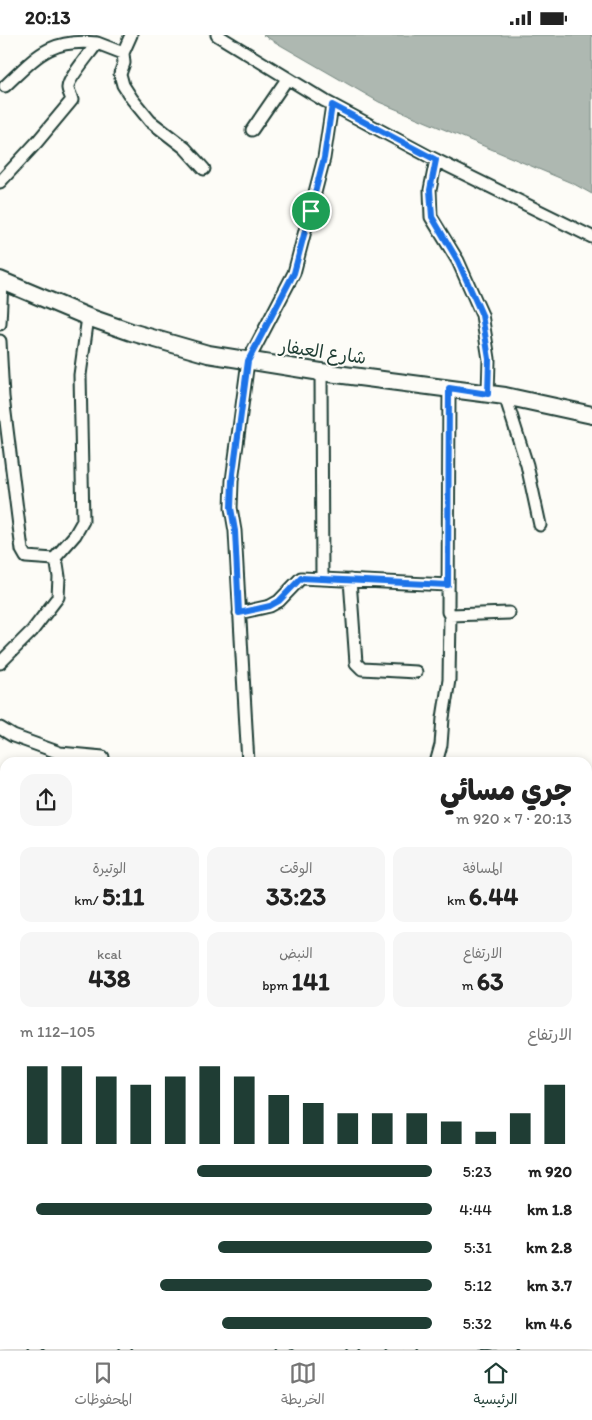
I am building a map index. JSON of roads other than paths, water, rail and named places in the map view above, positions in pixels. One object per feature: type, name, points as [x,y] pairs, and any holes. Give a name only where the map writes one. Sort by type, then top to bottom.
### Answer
[{"type":"main road","name":"شارع العيفار","points":[[1,280],[88,317],[208,354],[321,372],[505,395],[592,415]]},
{"type":"street","points":[[131,35],[123,53],[124,63],[120,74],[123,85],[150,121],[185,148],[204,169]]},
{"type":"street","points":[[217,35],[332,105],[436,160],[592,237]]},
{"type":"street","points":[[5,86],[40,53],[52,46],[81,41],[97,43],[123,53]]},
{"type":"street","points":[[0,182],[37,142],[72,99],[68,88],[72,75],[81,66],[97,43]]},
{"type":"street","points":[[252,130],[287,79]]},
{"type":"street","points":[[248,757],[235,531],[231,508],[232,481],[248,361],[294,273],[324,158],[332,105]]},
{"type":"street","points":[[436,160],[430,190],[432,217],[458,261],[482,315],[489,359],[488,394]]},
{"type":"street","points":[[0,324],[1,280]]},
{"type":"street","points":[[54,559],[75,535],[83,521],[80,375],[88,317]]},
{"type":"street","points":[[0,341],[3,397],[22,550],[26,557],[54,559]]},
{"type":"street","points":[[321,372],[322,579]]},
{"type":"street","points":[[438,757],[441,745],[449,680],[449,388]]},
{"type":"street","points":[[505,395],[527,465],[540,525]]},
{"type":"street","points":[[0,663],[32,631],[58,597],[59,577],[57,564],[54,559]]},
{"type":"street","points":[[239,613],[270,606],[279,601],[301,578],[448,585]]},
{"type":"street","points":[[350,580],[356,663],[362,669],[416,672]]},
{"type":"street","points":[[450,615],[509,613]]},
{"type":"street","points":[[0,728],[57,757]]}]
